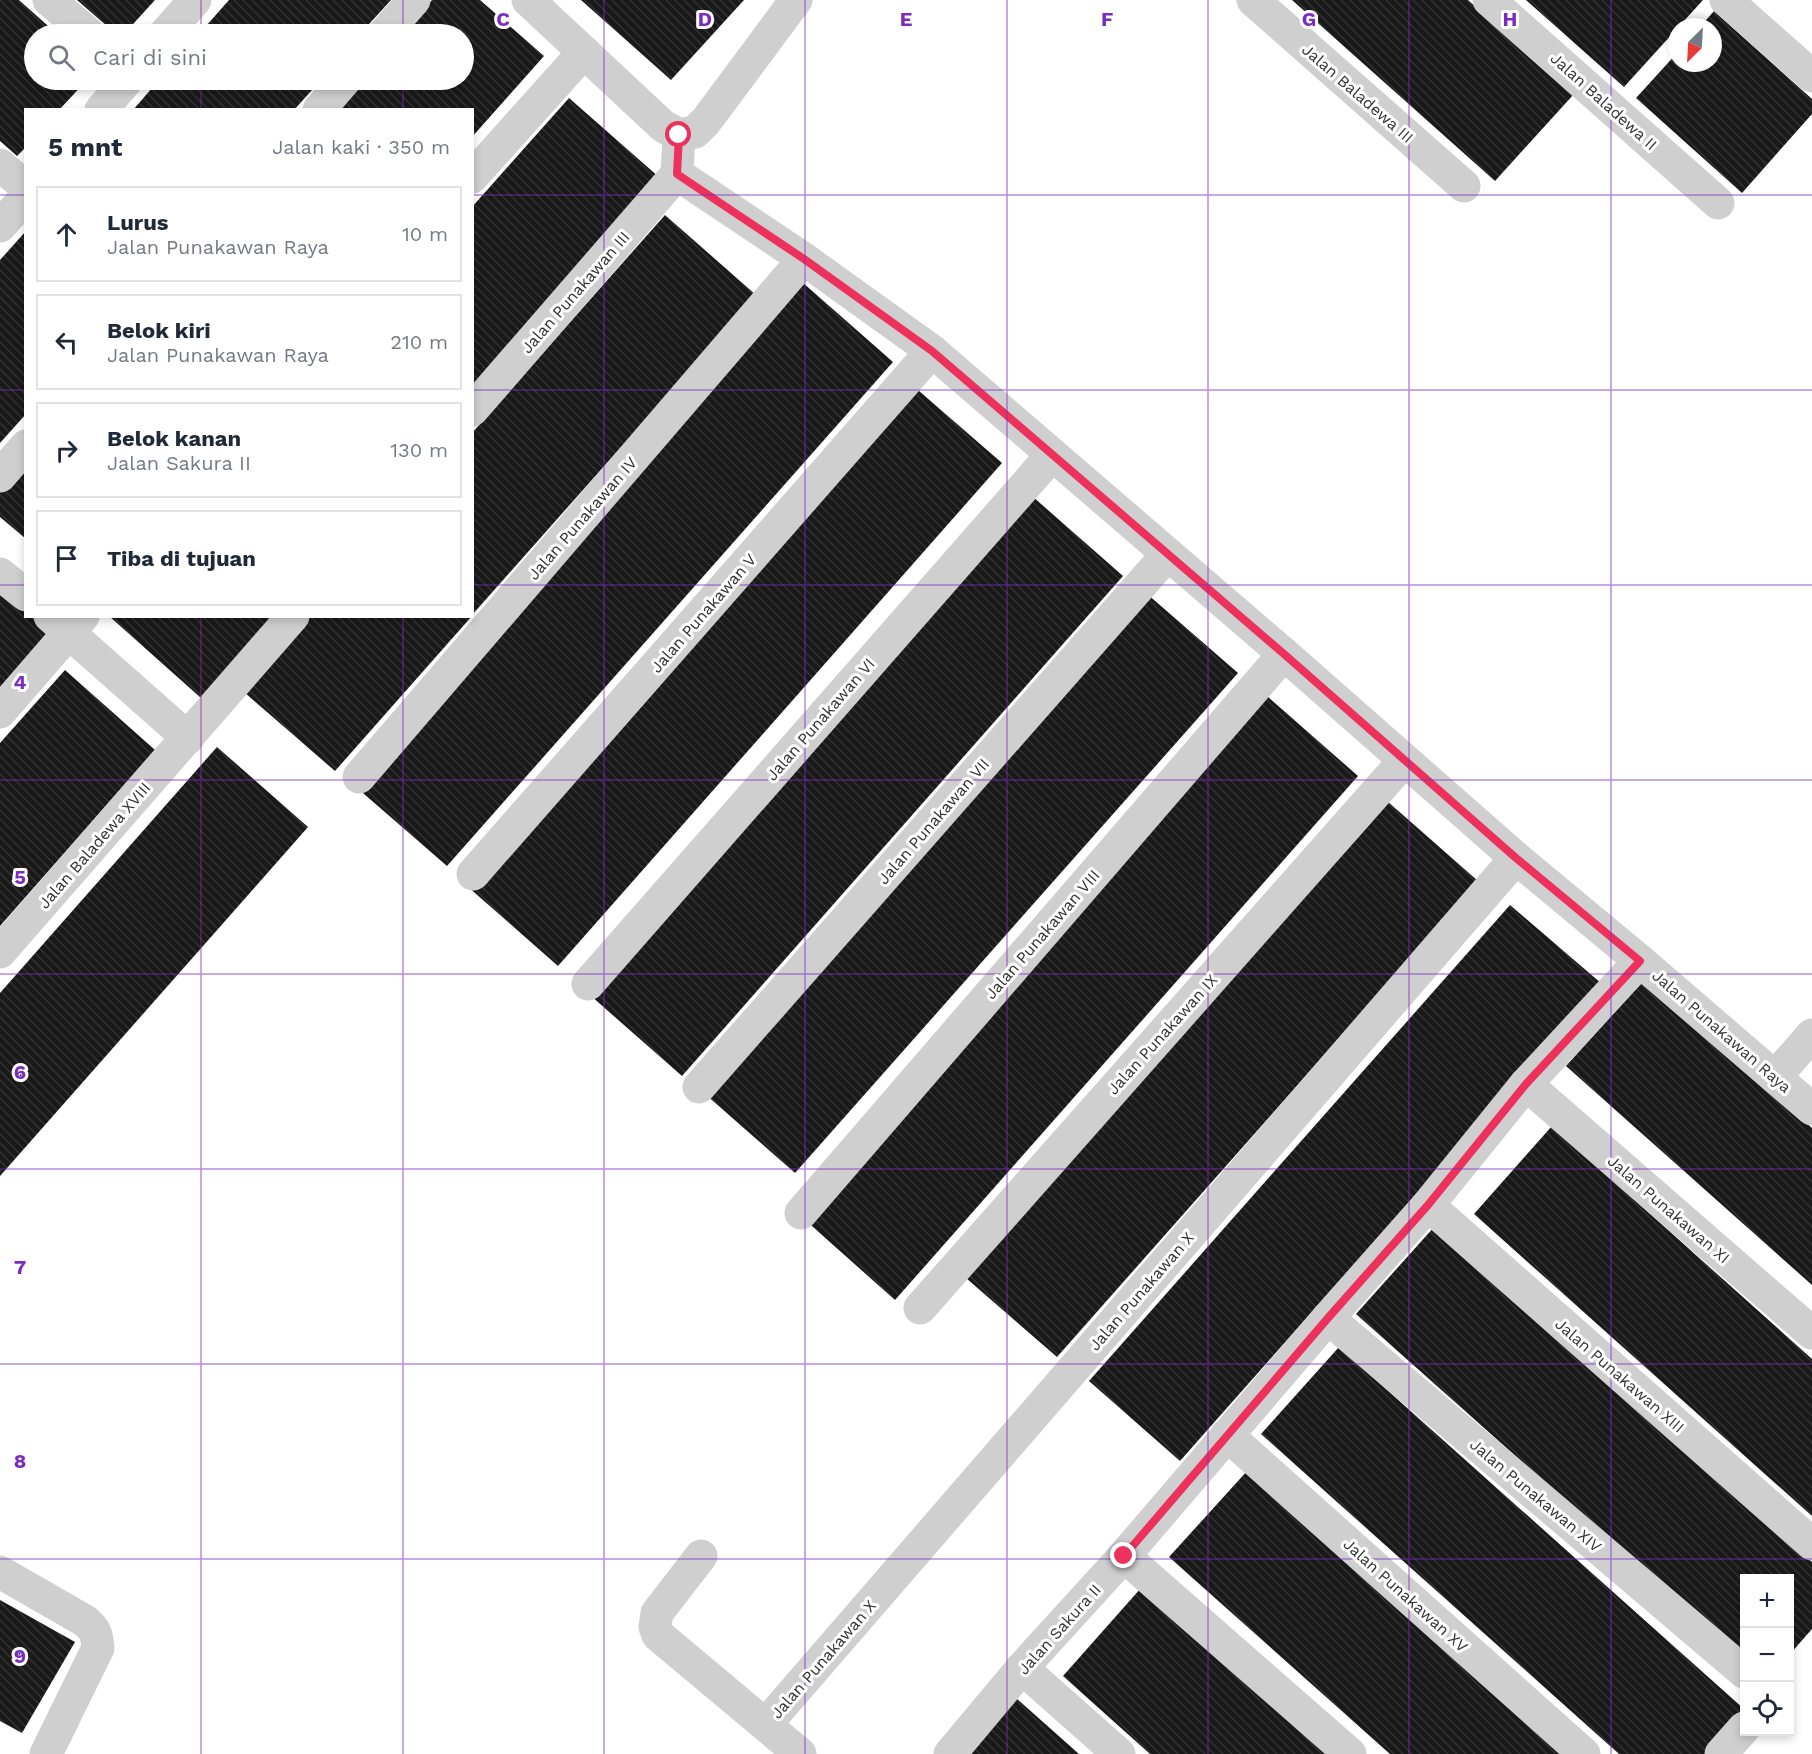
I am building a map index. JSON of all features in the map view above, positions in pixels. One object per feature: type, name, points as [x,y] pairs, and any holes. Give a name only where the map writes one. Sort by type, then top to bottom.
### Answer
[{"type":"street","points":[[49,0],[77,24]]},
{"type":"street","points":[[174,24],[195,0]]},
{"type":"street","points":[[393,24],[414,0]]},
{"type":"street","points":[[528,0],[663,126],[679,135],[695,132],[706,122],[791,2]]},
{"type":"street","name":"Jalan Baladewa III","points":[[1253,0],[1464,186]]},
{"type":"street","name":"Jalan Baladewa II","points":[[1489,0],[1718,203]]},
{"type":"street","points":[[1726,0],[1812,76]]},
{"type":"street","points":[[474,175],[584,52]]},
{"type":"street","points":[[103,108],[118,90]]},
{"type":"street","points":[[321,108],[336,90]]},
{"type":"street","points":[[677,174],[679,135]]},
{"type":"street","points":[[0,165],[24,185]]},
{"type":"street","name":"Jalan Punakawan Raya","points":[[677,174],[804,259],[932,351],[1284,654],[1516,858],[1812,1109]]},
{"type":"street","name":"Jalan Punakawan III","points":[[474,408],[677,174]]},
{"type":"street","points":[[0,226],[24,200]]},
{"type":"street","name":"Jalan Punakawan IV","points":[[359,777],[804,259]]},
{"type":"street","name":"Jalan Punakawan V","points":[[473,874],[932,351]]},
{"type":"street","points":[[0,476],[24,448]]},
{"type":"street","name":"Jalan Punakawan VI","points":[[588,984],[1052,455]]},
{"type":"street","name":"Jalan Punakawan VII","points":[[699,1087],[1167,555]]},
{"type":"street","points":[[0,574],[24,594]]},
{"type":"street","points":[[0,712],[68,622],[188,738],[292,618]]},
{"type":"street","name":"Jalan Punakawan VIII","points":[[801,1214],[1284,654]]},
{"type":"street","name":"Jalan Baladewa XVIII","points":[[0,952],[188,738]]},
{"type":"street","name":"Jalan Punakawan IX","points":[[920,1308],[1404,761]]},
{"type":"street","name":"Jalan Punakawan X","points":[[766,1724],[1516,858]]},
{"type":"street","name":"Jalan Sakura II","points":[[950,1754],[1022,1668],[1124,1556],[1428,1205],[1526,1084],[1640,961]]},
{"type":"street","points":[[1775,1077],[1812,1035]]},
{"type":"street","name":"Jalan Punakawan XI","points":[[1526,1084],[1812,1333]]},
{"type":"street","name":"Jalan Punakawan XIII","points":[[1428,1205],[1812,1544]]},
{"type":"street","name":"Jalan Punakawan XIV","points":[[1328,1318],[1740,1669]]},
{"type":"street","name":"Jalan Punakawan XV","points":[[1227,1435],[1584,1754]]},
{"type":"street","points":[[701,1556],[657,1613],[655,1627],[658,1635],[800,1754]]},
{"type":"street","points":[[1124,1556],[1350,1754]]},
{"type":"street","points":[[0,1572],[85,1621],[94,1628],[97,1635],[98,1648],[46,1754]]},
{"type":"street","points":[[1022,1668],[1119,1754]]},
{"type":"street","points":[[1721,1754],[1740,1733]]},
{"type":"building","points":[[0,0],[19,0],[46,24],[24,24],[24,90],[78,90],[61,108],[24,108],[24,149],[17,156],[0,141]]},
{"type":"building","points":[[77,0],[155,0],[133,24],[105,24]]},
{"type":"building","points":[[229,0],[391,0],[369,24],[208,24]]},
{"type":"building","points":[[432,0],[480,0],[544,56],[474,135],[474,108],[337,108],[353,90],[474,90],[474,24],[411,24]]},
{"type":"building","points":[[581,0],[744,0],[671,80]]},
{"type":"building","points":[[1292,0],[1468,0],[1574,94],[1495,181]]},
{"type":"building","points":[[1526,0],[1703,0],[1687,18],[1668,18],[1668,39],[1624,87]]},
{"type":"building","points":[[1714,11],[1722,18],[1708,18]]},
{"type":"building","points":[[1722,18],[1812,99],[1812,114],[1742,193],[1636,98],[1668,63],[1668,72],[1722,72]]},
{"type":"building","points":[[150,90],[312,90],[296,108],[135,108]]},
{"type":"building","points":[[569,98],[660,178],[474,388],[474,205]]},
{"type":"building","points":[[665,215],[756,295],[474,613],[474,431]]},
{"type":"building","points":[[24,233],[24,416],[0,443],[0,260]]},
{"type":"building","points":[[802,282],[893,362],[447,866],[356,787]]},
{"type":"building","points":[[911,384],[1002,463],[558,966],[467,886]]},
{"type":"building","points":[[24,462],[24,537],[0,517],[0,489]]},
{"type":"building","points":[[1032,496],[1123,576],[682,1076],[591,996]]},
{"type":"building","points":[[0,590],[24,610],[24,618],[33,618],[50,633],[0,691]]},
{"type":"building","points":[[1146,593],[1238,673],[795,1173],[705,1094]]},
{"type":"building","points":[[111,618],[271,618],[201,698]]},
{"type":"building","points":[[308,618],[470,618],[335,771],[244,692]]},
{"type":"building","points":[[65,670],[155,750],[0,926],[0,743]]},
{"type":"building","points":[[1267,696],[1358,776],[895,1300],[804,1219]]},
{"type":"building","points":[[217,747],[308,827],[0,1176],[0,993]]},
{"type":"building","points":[[1387,801],[1478,881],[1057,1357],[966,1278]]},
{"type":"building","points":[[1510,905],[1602,984],[1180,1461],[1089,1381]]},
{"type":"building","points":[[1645,979],[1812,1128],[1812,1285],[1566,1066]]},
{"type":"building","points":[[1552,1126],[1812,1359],[1812,1516],[1474,1214]]},
{"type":"building","points":[[1435,1226],[1812,1562],[1812,1629],[1794,1649],[1794,1574],[1740,1574],[1740,1655],[1356,1314]]},
{"type":"building","points":[[1339,1347],[1740,1705],[1740,1722],[1712,1754],[1619,1754],[1261,1434]]},
{"type":"building","points":[[1248,1470],[1566,1754],[1390,1754],[1169,1557]]},
{"type":"building","points":[[1141,1588],[1326,1754],[1150,1754],[1063,1676]]},
{"type":"building","points":[[0,1600],[75,1642],[22,1733],[0,1721]]},
{"type":"building","points":[[1016,1698],[1079,1754],[966,1754]]},
{"type":"route","points":[[679,135],[677,174],[804,259],[932,351],[1284,654],[1516,858],[1640,961],[1526,1084],[1428,1205],[1124,1556]]}]
